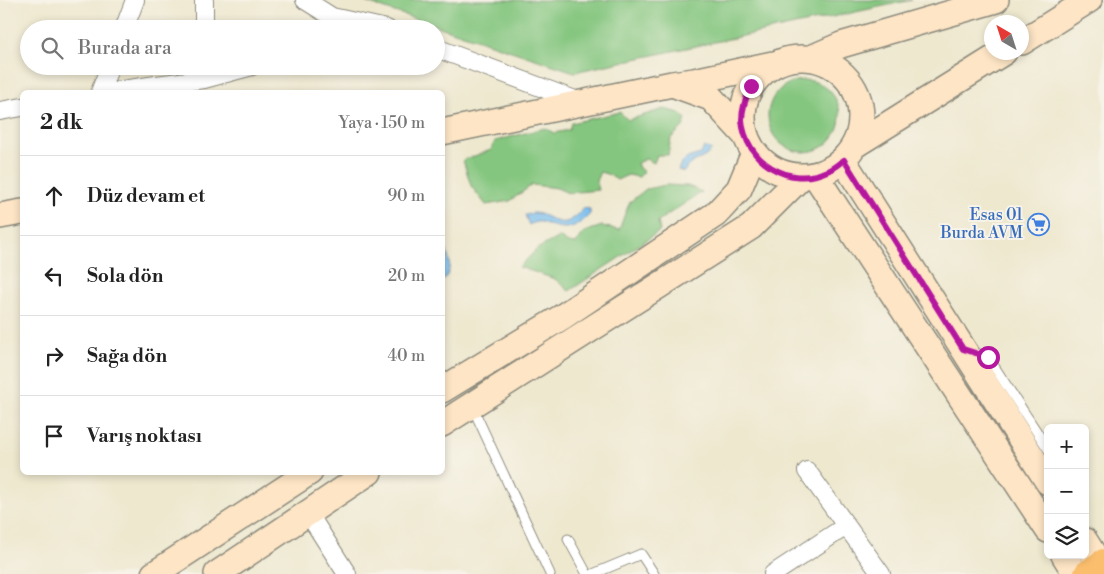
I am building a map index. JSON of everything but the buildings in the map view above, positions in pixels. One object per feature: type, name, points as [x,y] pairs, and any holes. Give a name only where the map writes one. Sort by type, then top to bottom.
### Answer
[{"type":"main road","points":[[811,58],[840,45],[996,0]]},
{"type":"main road","points":[[1029,38],[1089,0]]},
{"type":"main road","points":[[445,131],[776,64],[792,58],[811,58],[829,64],[844,75],[855,90],[861,108],[861,127],[849,153]]},
{"type":"main road","points":[[672,84],[711,98],[769,167],[788,175],[808,176],[828,171],[849,153],[992,60]]},
{"type":"main road","points":[[445,388],[562,317],[716,214],[739,189],[749,144],[742,118],[744,102],[751,86],[762,73],[776,64]]},
{"type":"main road","points":[[849,153],[963,349],[1044,472]]},
{"type":"main road","points":[[445,422],[751,227],[808,176]]},
{"type":"main road","points":[[808,176],[1044,524]]},
{"type":"main road","points":[[0,216],[20,212]]},
{"type":"main road","points":[[154,574],[305,475]]},
{"type":"main road","points":[[217,574],[365,475]]},
{"type":"main road","points":[[1072,559],[1092,569]]},
{"type":"street","points":[[127,20],[135,0]]},
{"type":"street","points":[[204,0],[204,20]]},
{"type":"street","points":[[305,0],[332,17],[346,20]]},
{"type":"street","points":[[445,51],[583,103]]},
{"type":"street","points":[[101,90],[107,75]]},
{"type":"street","points":[[122,90],[205,79],[219,75]]},
{"type":"street","points":[[0,111],[20,107]]},
{"type":"street","points":[[807,470],[881,574]]},
{"type":"street","points":[[308,513],[347,574]]},
{"type":"street","points":[[773,574],[846,526]]},
{"type":"lane","points":[[963,349],[988,357],[1044,443]]},
{"type":"lane","points":[[472,405],[550,574]]},
{"type":"lane","points":[[568,538],[587,574]]},
{"type":"lane","points":[[593,574],[641,554],[654,574]]},
{"type":"green space","points":[[359,0],[912,0],[574,72],[445,29],[445,20],[419,20]]},
{"type":"green space","points":[[804,80],[824,86],[834,96],[840,116],[834,136],[824,146],[804,152],[784,146],[774,136],[768,116],[774,96],[784,86]]},
{"type":"green space","points":[[664,109],[680,113],[686,119],[683,127],[671,138],[668,155],[657,155],[654,163],[646,159],[637,163],[644,172],[639,177],[628,175],[617,180],[610,175],[600,172],[596,181],[598,190],[568,193],[557,188],[532,185],[510,201],[486,205],[471,186],[463,160],[491,150],[495,141],[545,128],[554,133],[569,130],[571,123],[620,112],[628,120]]},
{"type":"green space","points":[[666,185],[688,186],[702,192],[658,221],[660,231],[569,291],[555,279],[519,267],[537,249],[559,237],[568,243],[576,244],[584,232],[602,226],[619,230],[630,202],[646,189]]},
{"type":"water","points":[[704,147],[712,150],[704,157],[690,164],[684,172],[678,170],[684,160],[701,154]]},
{"type":"water","points":[[582,208],[590,209],[590,214],[582,222],[568,228],[539,222],[529,225],[525,215],[539,214],[559,222],[564,222],[578,215]]},
{"type":"water","points":[[445,248],[449,266],[445,278]]},
{"type":"place","name":"Esas 01 Burda AVM","points":[[1039,224]]},
{"type":"route","points":[[751,86],[744,102],[742,118],[745,135],[754,153],[769,167],[788,175],[801,177],[828,171],[844,160],[963,349],[988,357]]}]
